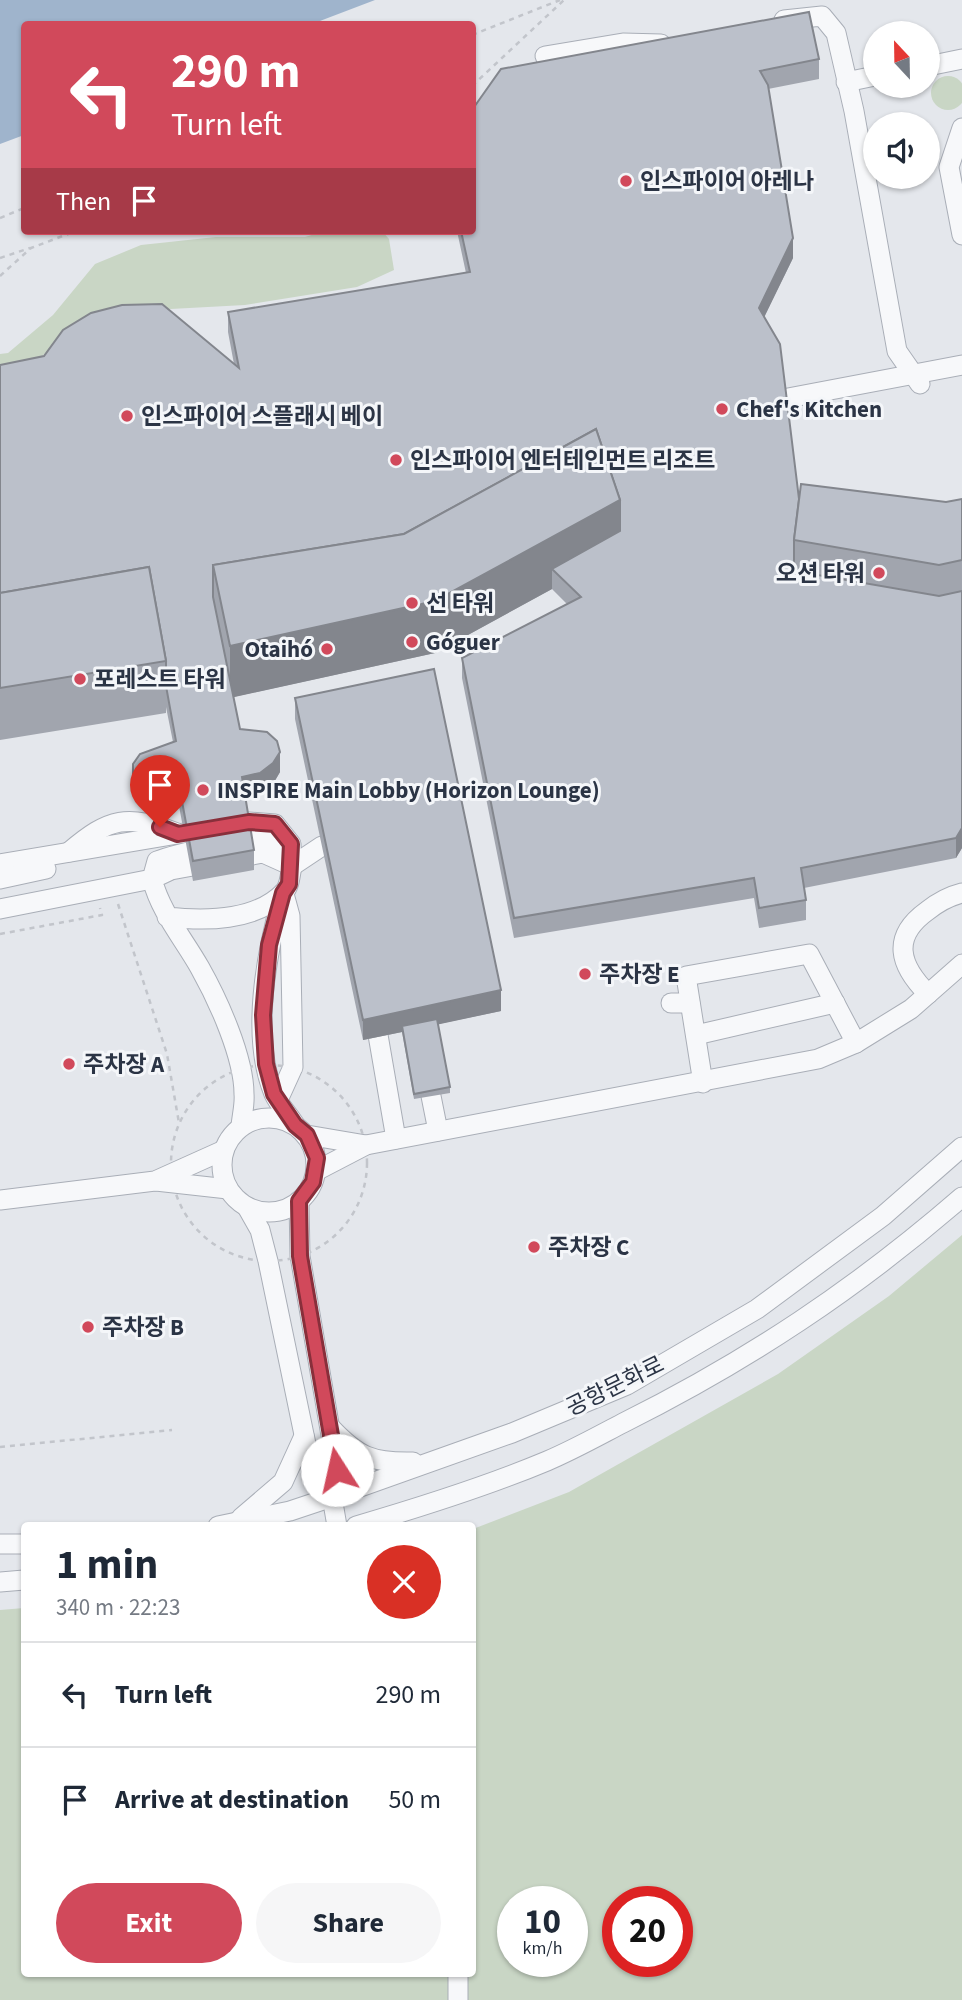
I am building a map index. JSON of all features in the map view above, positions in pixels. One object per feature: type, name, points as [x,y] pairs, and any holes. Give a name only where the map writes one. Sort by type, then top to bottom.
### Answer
[{"type":"street","points":[[762,24],[822,16],[835,33],[854,111],[897,351],[916,379]]},
{"type":"street","points":[[545,56],[623,43],[657,44],[684,39]]},
{"type":"street","points":[[940,64],[962,59]]},
{"type":"street","points":[[846,82],[863,78]]},
{"type":"street","points":[[962,128],[950,167],[962,235]]},
{"type":"street","points":[[788,398],[916,379],[962,365]]},
{"type":"street","points":[[0,864],[249,822],[275,824],[291,844],[289,884],[283,893],[269,945],[263,1015],[266,1064],[278,1100],[313,1146],[316,1171],[313,1182],[299,1201],[274,1212],[247,1207]]},
{"type":"street","points":[[0,878],[130,852],[178,834]]},
{"type":"street","points":[[292,866],[322,846]]},
{"type":"street","points":[[0,909],[152,879],[171,870],[262,853],[292,866]]},
{"type":"street","points":[[152,879],[167,917],[200,968],[215,999],[239,1069],[244,1093],[242,1126],[224,1150],[166,1179]]},
{"type":"street","points":[[167,917],[203,921],[233,916],[259,907],[283,893]]},
{"type":"street","points":[[278,1100],[293,1067],[290,916],[283,893]]},
{"type":"street","points":[[928,994],[916,982],[902,949],[904,934],[911,922],[933,906],[962,893]]},
{"type":"street","points":[[704,1083],[696,1035],[680,1003],[686,976],[809,954],[856,1043]]},
{"type":"street","points":[[316,1171],[366,1145],[704,1083],[818,1059],[856,1043],[928,994],[962,964]]},
{"type":"street","points":[[696,1035],[835,1003]]},
{"type":"street","points":[[378,1035],[396,1139]]},
{"type":"street","points":[[431,1096],[438,1131]]},
{"type":"street","points":[[242,1126],[268,1117],[301,1130],[366,1145]]},
{"type":"street","name":"공항문화로","points":[[236,1522],[290,1511],[432,1462],[627,1385],[757,1309],[883,1216],[962,1147]]},
{"type":"street","points":[[224,1150],[222,1163],[228,1189],[247,1207],[260,1230],[313,1478],[332,1497]]},
{"type":"street","points":[[0,1200],[166,1179],[228,1189]]},
{"type":"street","name":"공항문화로","points":[[370,1522],[427,1505],[548,1461],[682,1394],[783,1335],[899,1251],[962,1197]]},
{"type":"street","points":[[299,1201],[300,1256],[337,1470],[332,1497],[336,1522]]},
{"type":"street","points":[[330,1427],[349,1447],[366,1458],[386,1463],[432,1462]]},
{"type":"street","points":[[230,1522],[261,1504],[283,1482],[304,1435]]},
{"type":"street","points":[[0,1544],[21,1544]]},
{"type":"street","points":[[0,1582],[21,1580]]},
{"type":"street","points":[[458,1977],[458,2000]]},
{"type":"path","points":[[476,33],[562,0]]},
{"type":"path","points":[[476,82],[562,0]]},
{"type":"path","points":[[0,218],[21,209]]},
{"type":"path","points":[[0,258],[65,235]]},
{"type":"path","points":[[0,276],[31,248]]},
{"type":"path","points":[[118,904],[167,1054],[179,1123]]},
{"type":"path","points":[[0,934],[102,915],[100,908]]},
{"type":"path","points":[[266,1064],[293,1067],[320,1078],[342,1096],[358,1119],[366,1145],[367,1177],[353,1214],[325,1244],[300,1256],[268,1261],[235,1255],[206,1238],[183,1211],[166,1179],[179,1123],[204,1089],[239,1069],[266,1064]]},
{"type":"path","points":[[0,1447],[172,1430]]},
{"type":"green space","points":[[948,76],[960,81],[963,87],[963,99],[960,105],[948,110],[936,105],[933,98],[940,98],[940,79]]},
{"type":"green space","points":[[386,235],[389,239],[394,270],[357,287],[245,305],[152,310],[59,341],[32,365],[0,377],[0,354],[8,353],[53,315],[95,264],[141,245],[216,237]]},
{"type":"green space","points":[[962,1235],[962,2000],[0,2000],[0,1610],[21,1608],[21,1977],[476,1977],[476,1528],[569,1492],[778,1374],[889,1296]]},
{"type":"water","points":[[0,0],[375,0],[320,21],[21,21],[21,136],[0,144]]},
{"type":"building","name":"인스파이어 엔터테인먼트 리조트","points":[[809,12],[819,59],[760,71],[768,85],[793,238],[759,308],[780,344],[799,499],[794,540],[794,571],[939,596],[962,591],[962,828],[956,838],[801,868],[806,900],[759,908],[754,878],[514,918],[462,658],[581,597],[552,569],[620,531],[620,500],[596,429],[404,534],[213,565],[213,597],[240,729],[267,732],[277,741],[280,752],[273,763],[260,773],[242,777],[254,850],[193,861],[179,785],[160,789],[143,787],[133,776],[133,764],[140,754],[176,741],[166,686],[166,661],[149,567],[0,593],[0,365],[44,356],[63,330],[91,313],[122,305],[162,304],[239,368],[228,312],[470,272],[462,235],[476,235],[476,104],[501,69]]},
{"type":"building","points":[[596,429],[620,500],[435,601],[230,646],[213,565],[404,534]]},
{"type":"building","points":[[801,484],[946,502],[962,499],[962,560],[939,565],[794,540]]},
{"type":"building","points":[[149,567],[166,661],[0,688],[0,593]]},
{"type":"building","points":[[434,669],[501,990],[363,1020],[295,698]]},
{"type":"building","points":[[437,1019],[450,1087],[414,1094],[402,1026]]},
{"type":"place","name":"인스파이어 아레나","points":[[626,181]]},
{"type":"place","name":"Chef's Kitchen","points":[[722,409]]},
{"type":"place","name":"인스파이어 스플래시 베이","points":[[127,416]]},
{"type":"place","name":"인스파이어 엔터테인먼트 리조트","points":[[396,460]]},
{"type":"place","name":"오션 타워","points":[[879,573]]},
{"type":"place","name":"선 타워","points":[[412,603]]},
{"type":"place","name":"Góguer","points":[[412,642]]},
{"type":"place","name":"Otaihó","points":[[327,649]]},
{"type":"place","name":"포레스트 타워","points":[[80,679]]},
{"type":"place","name":"INSPIRE Main Lobby (Horizon Lounge)","points":[[203,790]]},
{"type":"place","name":"주차장 E","points":[[585,974]]},
{"type":"place","name":"주차장 A","points":[[69,1064]]},
{"type":"place","name":"주차장 C","points":[[534,1247]]},
{"type":"place","name":"주차장 B","points":[[88,1327]]},
{"type":"route","points":[[160,827],[178,834],[249,822],[275,824],[291,844],[289,884],[283,893],[269,945],[263,1015],[266,1064],[274,1094],[295,1125],[307,1135],[317,1158],[313,1182],[299,1201],[300,1256],[337,1470]]}]
